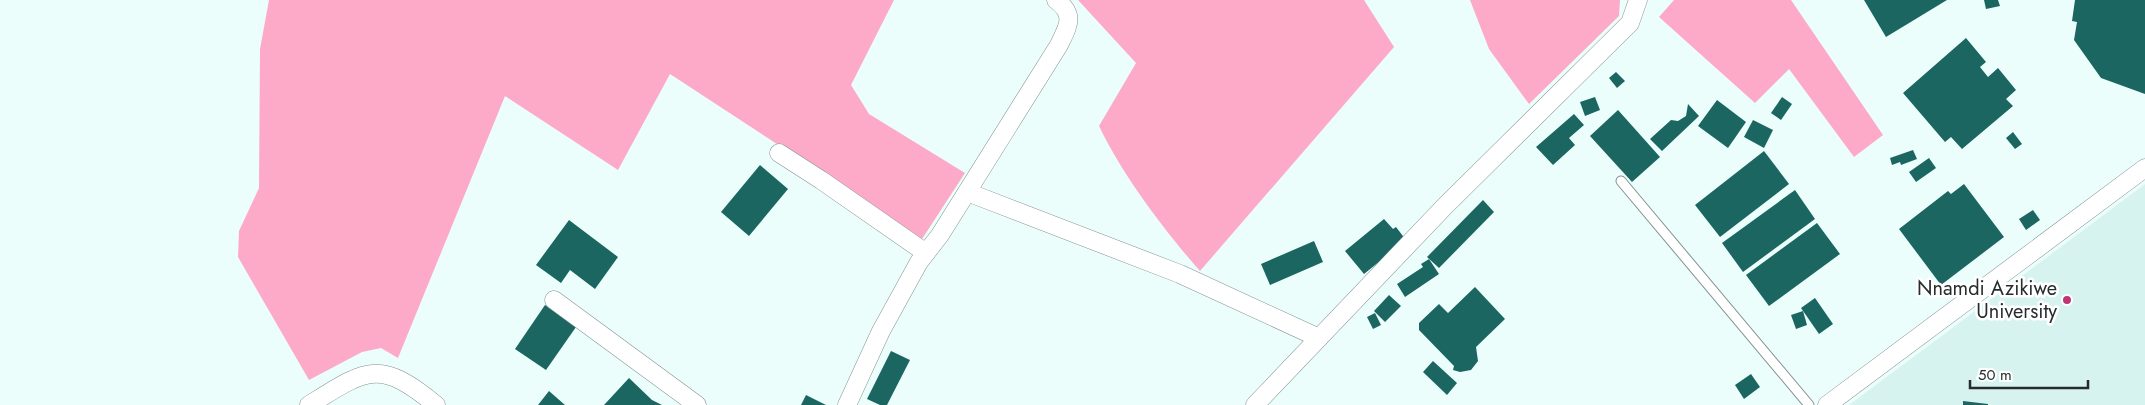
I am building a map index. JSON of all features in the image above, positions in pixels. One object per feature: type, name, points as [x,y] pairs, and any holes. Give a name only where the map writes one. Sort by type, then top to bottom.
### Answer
[{"type":"street","points":[[846,405],[881,331],[919,262],[940,235],[1054,53],[1069,24],[1069,14],[1056,0]]},
{"type":"street","points":[[1254,405],[1445,206],[1630,23],[1638,0]]},
{"type":"street","points":[[778,153],[821,180],[926,253]]},
{"type":"street","points":[[1827,405],[2145,168]]},
{"type":"street","points":[[967,192],[1180,274],[1319,338]]},
{"type":"street","points":[[554,300],[697,405]]},
{"type":"street","points":[[309,405],[351,379],[377,372],[397,377],[416,388],[436,405]]},
{"type":"lane","points":[[1621,181],[1809,405]]},
{"type":"shaded area","points":[[269,0],[894,0],[851,85],[869,114],[965,173],[922,239],[670,74],[618,170],[505,96],[398,358],[381,348],[362,352],[309,380],[238,257],[239,231],[259,188],[260,49]]},
{"type":"shaded area","points":[[1078,0],[1364,0],[1394,47],[1200,271],[1145,202],[1120,164],[1099,126],[1136,63]]},
{"type":"shaded area","points":[[1470,0],[1620,0],[1619,16],[1529,104],[1489,49]]},
{"type":"shaded area","points":[[1674,0],[1791,0],[1883,135],[1854,157],[1789,69],[1755,103],[1659,17]]},
{"type":"shaded area","name":"Nnamdi Azikiwe University","points":[[2145,184],[2145,405],[1849,405],[2129,196]]},
{"type":"building","points":[[1864,0],[1947,0],[1886,37]]},
{"type":"building","points":[[1984,0],[1998,0],[2000,6],[1986,9]]},
{"type":"building","points":[[2075,0],[2145,0],[2145,94],[2101,78],[2074,40],[2077,22],[2072,21]]},
{"type":"building","points":[[1966,38],[1986,62],[1980,67],[1988,77],[1998,68],[2016,90],[2006,99],[2013,106],[1962,149],[1951,137],[1945,142],[1903,93]]},
{"type":"building","points":[[1616,72],[1625,81],[1617,88],[1609,78]]},
{"type":"building","points":[[1595,97],[1600,110],[1585,116],[1580,102]]},
{"type":"building","points":[[1782,97],[1792,104],[1781,120],[1771,113]]},
{"type":"building","points":[[1717,100],[1746,122],[1728,148],[1698,126]]},
{"type":"building","points":[[1688,104],[1699,116],[1662,151],[1650,139],[1671,120],[1678,121],[1686,116]]},
{"type":"building","points":[[1618,110],[1660,157],[1632,182],[1590,136]]},
{"type":"building","points":[[1574,114],[1584,125],[1569,138],[1575,145],[1553,165],[1536,147]]},
{"type":"building","points":[[1753,120],[1773,130],[1764,148],[1744,137]]},
{"type":"building","points":[[2013,132],[2022,144],[2015,149],[2006,138]]},
{"type":"building","points":[[1913,150],[1917,159],[1901,165],[1900,162],[1892,165],[1890,158]]},
{"type":"building","points":[[1764,151],[1789,184],[1720,237],[1695,205]]},
{"type":"building","points":[[1929,158],[1936,168],[1916,182],[1909,172]]},
{"type":"building","points":[[760,165],[788,189],[749,236],[721,212]]},
{"type":"building","points":[[1964,184],[2004,237],[1941,285],[1899,229],[1948,191],[1951,194]]},
{"type":"building","points":[[1795,190],[1815,219],[1743,272],[1722,243]]},
{"type":"building","points":[[1483,200],[1494,212],[1439,268],[1427,257]]},
{"type":"building","points":[[2033,210],[2040,220],[2026,230],[2019,219]]},
{"type":"building","points":[[1384,219],[1393,229],[1396,227],[1406,240],[1364,274],[1345,251]]},
{"type":"building","points":[[569,220],[618,257],[595,289],[570,270],[561,283],[536,265]]},
{"type":"building","points":[[1817,223],[1840,254],[1769,306],[1746,275]]},
{"type":"building","points":[[1314,241],[1323,262],[1270,285],[1261,264]]},
{"type":"building","points":[[1429,259],[1439,274],[1405,297],[1397,284],[1423,267],[1421,264]]},
{"type":"building","points":[[1475,287],[1505,319],[1476,347],[1478,361],[1471,370],[1460,372],[1453,370],[1454,366],[1419,330],[1419,323],[1439,304],[1448,313]]},
{"type":"building","points":[[1389,295],[1401,306],[1385,322],[1374,311]]},
{"type":"building","points":[[1815,298],[1833,324],[1819,334],[1801,308]]},
{"type":"building","points":[[545,305],[576,327],[546,370],[515,349]]},
{"type":"building","points":[[1803,311],[1807,325],[1796,329],[1791,315]]},
{"type":"building","points":[[1375,313],[1381,325],[1373,329],[1367,317]]},
{"type":"building","points":[[891,351],[910,360],[887,405],[880,405],[867,399]]},
{"type":"building","points":[[1433,361],[1457,383],[1447,395],[1423,372]]},
{"type":"building","points":[[1751,374],[1760,387],[1744,399],[1735,385]]},
{"type":"building","points":[[629,378],[652,400],[662,405],[604,405]]},
{"type":"building","points":[[549,391],[565,405],[538,405]]},
{"type":"building","points":[[806,395],[826,405],[801,405]]},
{"type":"building","points":[[1963,401],[1988,404],[1988,405],[1963,405]]},
{"type":"place","name":"Nnamdi Azikiwe University","points":[[2067,300]]}]
